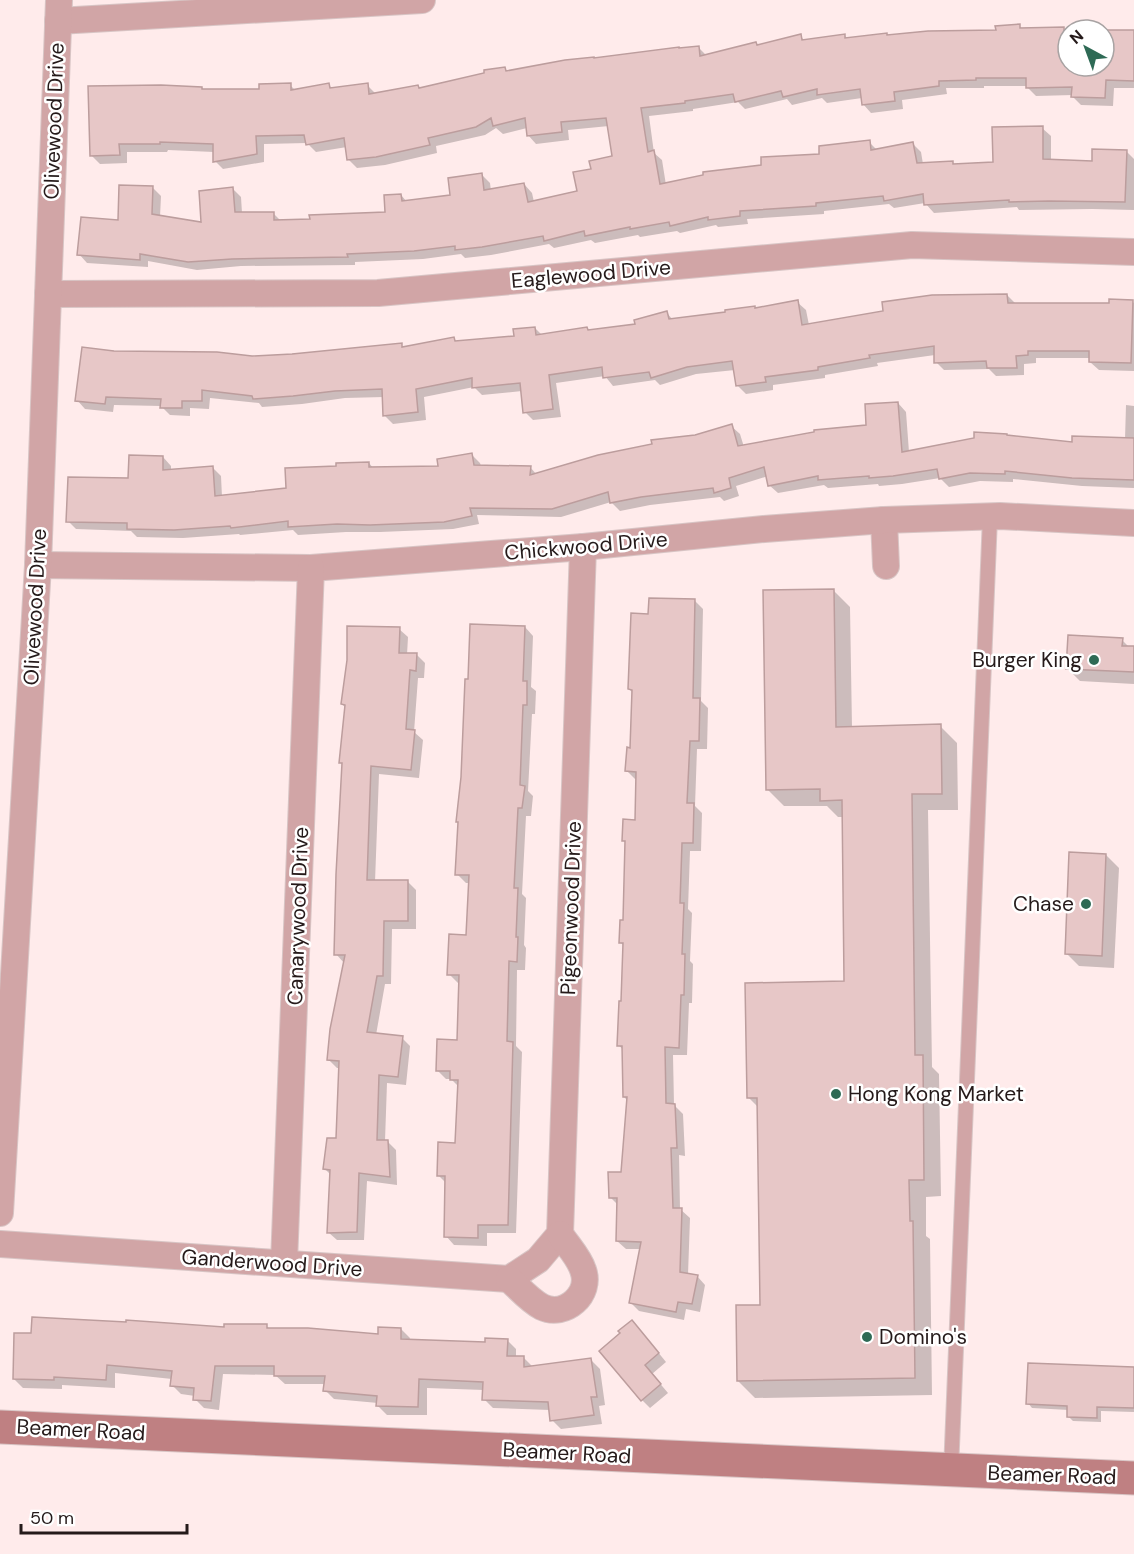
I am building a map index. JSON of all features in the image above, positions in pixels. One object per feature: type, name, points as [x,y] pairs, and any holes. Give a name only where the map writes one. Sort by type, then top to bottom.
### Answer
[{"type":"main road","name":"Beamer Road","points":[[0,1427],[1134,1478]]},
{"type":"street","points":[[58,11],[422,0]]},
{"type":"street","name":"Olivewood Drive","points":[[0,1213],[38,565],[58,11]]},
{"type":"street","name":"Eaglewood Drive","points":[[48,294],[378,292],[912,245],[1134,252]]},
{"type":"street","name":"Chickwood Drive","points":[[38,565],[311,568],[884,520],[990,517],[1134,523]]},
{"type":"street","points":[[884,520],[886,566]]},
{"type":"street","name":"Pigeonwood Drive","points":[[560,1234],[583,547]]},
{"type":"street","name":"Canarywood Drive","points":[[284,1263],[311,568]]},
{"type":"street","points":[[560,1234],[584,1270],[585,1282],[582,1293],[574,1303],[564,1309],[552,1310],[541,1307],[509,1279],[538,1260],[560,1234]]},
{"type":"street","name":"Ganderwood Drive","points":[[0,1244],[509,1279]]},
{"type":"lane","points":[[951,1470],[990,517]]},
{"type":"building","points":[[1020,24],[1020,28],[1056,27],[1056,78],[1116,78],[1116,30],[1134,30],[1134,81],[1106,80],[1105,98],[1071,97],[1072,87],[1026,88],[1026,78],[976,78],[976,80],[939,81],[939,86],[894,92],[895,101],[862,105],[860,89],[817,95],[817,89],[783,97],[781,91],[735,102],[733,94],[641,108],[648,152],[654,150],[660,184],[703,175],[703,172],[761,165],[761,157],[819,154],[819,146],[870,140],[871,150],[913,142],[917,163],[993,162],[992,127],[1043,126],[1043,159],[1092,161],[1092,149],[1127,150],[1125,202],[1009,202],[1009,200],[924,205],[923,194],[884,201],[883,196],[816,203],[816,206],[740,211],[740,216],[708,220],[708,217],[670,226],[669,222],[585,236],[584,231],[544,241],[543,236],[455,250],[455,246],[414,251],[347,254],[348,257],[188,262],[140,254],[140,260],[77,255],[81,217],[118,220],[119,185],[153,186],[152,214],[201,222],[199,191],[233,187],[235,212],[274,212],[274,220],[310,219],[309,215],[385,212],[384,195],[401,194],[402,201],[450,195],[448,178],[482,173],[484,190],[524,183],[528,202],[577,191],[573,172],[591,169],[589,161],[612,156],[606,118],[561,122],[562,132],[527,136],[525,118],[493,126],[491,118],[476,127],[428,138],[430,145],[376,157],[347,160],[344,138],[306,145],[304,135],[256,136],[257,154],[213,162],[213,144],[160,142],[160,144],[119,144],[120,155],[90,156],[88,86],[161,85],[202,87],[202,89],[259,89],[259,84],[291,83],[291,90],[329,83],[330,88],[368,83],[369,94],[418,85],[419,88],[484,73],[484,70],[505,67],[506,71],[565,60],[679,47],[699,46],[700,56],[801,34],[802,40],[845,34],[845,38],[887,33],[887,35],[928,31],[996,30],[995,26]]},
{"type":"building","points":[[1007,294],[1008,303],[1109,303],[1109,299],[1133,300],[1131,363],[1089,362],[1089,351],[1028,351],[1028,355],[1016,356],[1017,368],[987,368],[986,361],[934,363],[934,346],[869,355],[870,358],[818,367],[818,370],[765,377],[766,382],[736,386],[732,361],[687,367],[651,378],[649,372],[603,378],[602,367],[549,375],[553,409],[523,413],[520,383],[472,388],[472,378],[416,389],[418,412],[383,416],[382,389],[253,399],[252,396],[202,390],[202,401],[182,401],[182,408],[160,408],[161,399],[106,397],[105,404],[75,401],[82,347],[114,351],[217,352],[252,356],[402,343],[402,347],[454,337],[455,341],[514,336],[513,329],[535,327],[536,335],[587,327],[588,330],[635,324],[634,320],[667,311],[669,319],[798,300],[802,325],[883,311],[882,302],[932,295]]},
{"type":"building","points":[[898,402],[902,452],[974,438],[974,432],[1072,442],[1072,436],[1134,438],[1134,480],[1072,478],[1005,471],[1005,474],[970,473],[939,479],[937,469],[869,478],[869,476],[818,480],[818,476],[768,486],[764,467],[729,478],[731,488],[714,493],[713,488],[610,503],[608,492],[552,509],[470,508],[472,516],[444,522],[288,527],[288,521],[231,528],[230,526],[174,530],[127,529],[127,523],[66,522],[68,477],[128,478],[129,455],[163,456],[163,470],[213,466],[215,496],[286,488],[285,468],[369,462],[369,467],[438,466],[437,459],[472,453],[474,465],[531,466],[530,475],[598,455],[652,444],[651,440],[695,435],[732,424],[738,446],[814,432],[814,430],[866,425],[865,404]]},
{"type":"building","points":[[834,589],[836,727],[941,724],[942,794],[912,794],[915,1055],[923,1055],[924,1180],[909,1180],[910,1221],[913,1221],[915,1378],[737,1381],[736,1305],[760,1305],[757,1098],[747,1098],[745,983],[844,981],[842,800],[820,801],[820,789],[766,790],[763,590]]},
{"type":"building","points":[[649,598],[695,599],[693,698],[700,698],[699,741],[690,741],[687,803],[694,803],[693,843],[682,843],[680,903],[684,903],[682,954],[685,954],[679,1048],[665,1047],[666,1103],[675,1104],[677,1148],[671,1148],[673,1208],[682,1208],[680,1272],[698,1275],[692,1304],[678,1302],[676,1312],[629,1303],[641,1242],[616,1241],[617,1198],[609,1198],[608,1172],[621,1172],[627,1097],[623,1097],[622,1046],[617,1046],[623,943],[619,943],[620,920],[623,920],[625,841],[622,841],[623,819],[635,820],[636,772],[625,771],[627,747],[630,748],[632,690],[628,689],[631,613],[648,614]]},
{"type":"building","points":[[470,624],[525,626],[523,681],[527,681],[527,705],[523,705],[520,785],[525,786],[522,808],[518,808],[514,888],[518,888],[517,962],[509,961],[507,1041],[513,1042],[508,1225],[478,1225],[478,1238],[444,1237],[445,1176],[437,1176],[438,1142],[455,1143],[458,1080],[450,1080],[450,1071],[436,1071],[437,1039],[457,1040],[459,975],[447,975],[449,934],[466,935],[469,875],[455,875],[458,822],[456,822],[461,777],[465,679],[468,679]]},
{"type":"building","points":[[347,626],[400,627],[399,653],[417,653],[416,671],[410,670],[406,729],[415,730],[411,770],[371,766],[367,880],[408,880],[408,921],[384,921],[383,976],[377,976],[367,1032],[403,1036],[398,1077],[379,1075],[377,1140],[388,1140],[390,1177],[359,1173],[357,1232],[327,1233],[330,1170],[323,1169],[327,1138],[336,1138],[339,1061],[327,1060],[330,1029],[345,955],[334,955],[342,763],[339,763],[345,705],[341,704],[347,660]]},
{"type":"building","name":"Burger King","points":[[1068,635],[1123,638],[1122,646],[1134,646],[1134,672],[1066,669]]},
{"type":"building","name":"Chase","points":[[1069,852],[1106,854],[1102,956],[1065,954]]},
{"type":"building","points":[[32,1317],[126,1322],[126,1320],[224,1327],[224,1324],[267,1324],[267,1328],[308,1328],[378,1334],[378,1327],[401,1328],[401,1339],[485,1342],[485,1338],[508,1339],[507,1356],[524,1356],[524,1367],[591,1358],[597,1397],[591,1397],[594,1415],[550,1421],[548,1402],[482,1400],[483,1382],[419,1379],[418,1407],[376,1406],[377,1396],[323,1391],[325,1376],[274,1376],[274,1366],[215,1366],[211,1401],[193,1400],[194,1388],[170,1386],[172,1371],[107,1365],[106,1380],[54,1377],[54,1380],[13,1379],[14,1333],[31,1333]]},
{"type":"building","points":[[632,1320],[659,1353],[645,1365],[661,1384],[641,1401],[599,1351]]},
{"type":"building","points":[[1028,1363],[1134,1367],[1134,1408],[1097,1407],[1097,1418],[1067,1417],[1067,1406],[1026,1404]]},
{"type":"place","name":"Burger King","points":[[1094,660]]},
{"type":"place","name":"Chase","points":[[1086,904]]},
{"type":"place","name":"Hong Kong Market","points":[[836,1094]]},
{"type":"place","name":"Domino's","points":[[867,1337]]}]
